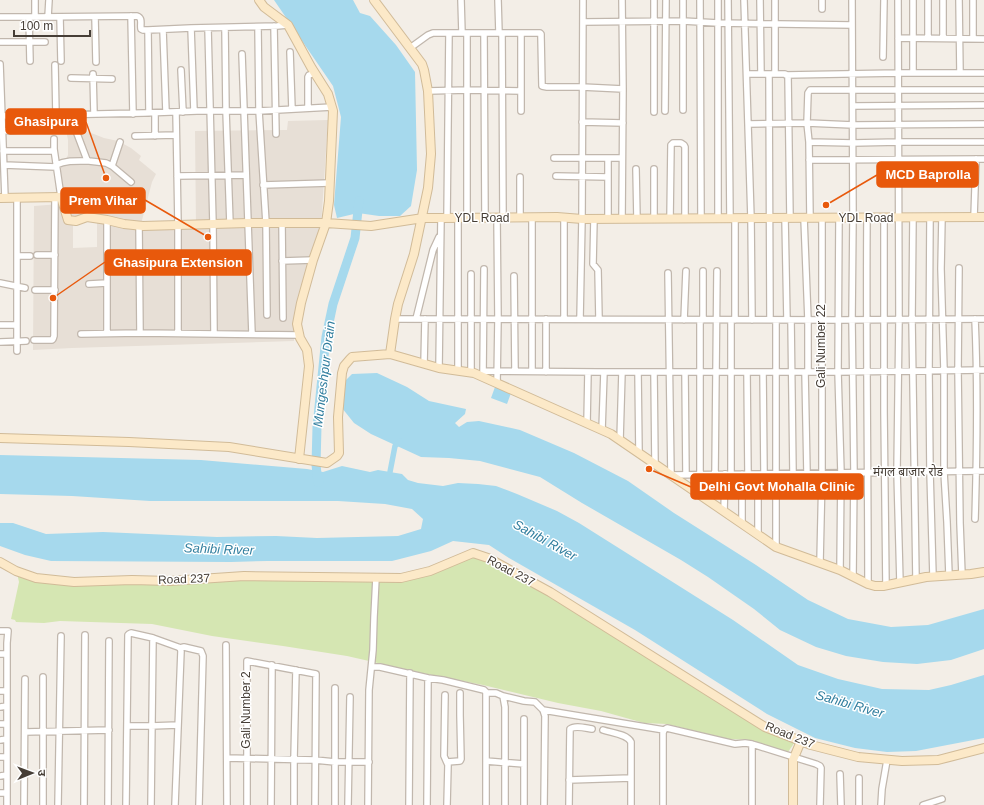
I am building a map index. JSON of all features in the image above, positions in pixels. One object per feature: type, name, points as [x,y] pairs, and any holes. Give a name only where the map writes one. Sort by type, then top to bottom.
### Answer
[{"type":"street","points":[[30,61],[32,17],[35,0]]},
{"type":"street","points":[[48,17],[49,0]]},
{"type":"street","points":[[259,0],[264,7],[288,25],[328,94],[332,107],[330,183],[326,223],[313,260],[301,303],[298,324],[300,338],[307,350],[309,366],[299,459]]},
{"type":"street","points":[[374,0],[423,67],[428,91],[431,160],[428,192],[414,254],[395,319],[390,354]]},
{"type":"street","points":[[458,371],[458,319],[468,90],[465,33],[461,0]]},
{"type":"street","points":[[497,383],[502,90],[498,0]]},
{"type":"street","points":[[580,319],[583,0]]},
{"type":"street","points":[[622,0],[622,219]]},
{"type":"street","points":[[654,0],[654,112]]},
{"type":"street","points":[[665,111],[666,0]]},
{"type":"street","points":[[683,0],[683,110]]},
{"type":"street","points":[[700,0],[701,219]]},
{"type":"street","points":[[718,0],[718,219]]},
{"type":"street","points":[[728,0],[733,320],[731,474]]},
{"type":"street","points":[[744,0],[751,218],[752,320]]},
{"type":"street","points":[[760,0],[761,74]]},
{"type":"street","points":[[770,320],[769,124],[775,0]]},
{"type":"street","points":[[822,0],[822,9]]},
{"type":"street","points":[[852,0],[853,576]]},
{"type":"street","points":[[883,56],[884,0]]},
{"type":"street","points":[[898,0],[899,320],[897,472],[900,582]]},
{"type":"street","points":[[913,0],[913,73]]},
{"type":"street","points":[[928,0],[928,38]]},
{"type":"street","points":[[943,0],[943,38]]},
{"type":"street","points":[[959,0],[960,73]]},
{"type":"street","points":[[973,0],[973,39]]},
{"type":"street","points":[[131,16],[133,114]]},
{"type":"street","points":[[0,17],[136,16],[141,20],[141,29],[143,30],[288,25]]},
{"type":"street","points":[[60,17],[61,61]]},
{"type":"street","points":[[95,17],[96,62]]},
{"type":"street","points":[[583,22],[655,20],[718,23],[852,25]]},
{"type":"street","points":[[274,26],[276,134]]},
{"type":"street","points":[[258,27],[259,111],[266,223],[267,315]]},
{"type":"street","points":[[191,28],[194,111]]},
{"type":"street","points":[[208,28],[214,333]]},
{"type":"street","points":[[225,28],[230,224]]},
{"type":"street","points":[[148,30],[152,113],[155,136]]},
{"type":"street","points":[[163,30],[166,112]]},
{"type":"street","points":[[410,48],[430,34],[436,32],[538,32],[541,34],[542,86],[623,89]]},
{"type":"street","points":[[416,319],[444,218],[449,90],[449,33]]},
{"type":"street","points":[[484,33],[484,218]]},
{"type":"street","points":[[521,33],[521,111]]},
{"type":"street","points":[[898,38],[984,39]]},
{"type":"street","points":[[0,42],[45,42]]},
{"type":"street","points":[[290,52],[292,109]]},
{"type":"street","points":[[242,54],[252,334]]},
{"type":"street","points":[[0,64],[4,165],[3,198],[58,197]]},
{"type":"street","points":[[55,65],[56,115]]},
{"type":"street","points":[[182,70],[182,112]]},
{"type":"street","points":[[308,108],[308,77],[309,75],[315,73]]},
{"type":"street","points":[[747,74],[984,73]]},
{"type":"street","points":[[786,74],[789,79],[789,320],[793,473]]},
{"type":"street","points":[[93,76],[94,114]]},
{"type":"street","points":[[71,78],[93,76],[112,79]]},
{"type":"street","points":[[807,473],[807,218],[810,160],[807,123],[808,93],[810,90],[984,90]]},
{"type":"street","points":[[428,91],[521,91]]},
{"type":"street","points":[[853,106],[984,105]]},
{"type":"street","points":[[2,116],[133,114],[194,111],[259,111],[332,107]]},
{"type":"street","points":[[176,112],[178,333]]},
{"type":"street","points":[[70,115],[82,148],[87,160],[89,161]]},
{"type":"street","points":[[582,122],[623,123]]},
{"type":"street","points":[[748,124],[984,124]]},
{"type":"street","points":[[3,131],[41,129]]},
{"type":"street","points":[[135,136],[176,135]]},
{"type":"street","points":[[34,340],[53,339],[54,255],[58,197],[54,139]]},
{"type":"street","points":[[112,166],[120,142]]},
{"type":"street","points":[[809,142],[984,142]]},
{"type":"street","points":[[670,219],[671,146],[673,143],[683,144],[685,146],[685,219]]},
{"type":"street","points":[[3,151],[54,151]]},
{"type":"street","points":[[554,158],[622,158]]},
{"type":"street","points":[[608,158],[608,219]]},
{"type":"street","points":[[974,217],[976,159]]},
{"type":"street","points":[[810,160],[984,159]]},
{"type":"street","points":[[4,165],[56,166],[63,162],[74,160],[106,163],[112,166],[131,182]]},
{"type":"street","points":[[636,169],[637,219]]},
{"type":"street","points":[[654,169],[654,219]]},
{"type":"street","points":[[177,176],[246,175]]},
{"type":"street","points":[[556,176],[608,177]]},
{"type":"street","points":[[520,178],[520,217]]},
{"type":"street","points":[[263,185],[330,183]]},
{"type":"street","name":"YDL Road","points":[[58,197],[68,220],[76,221],[87,217],[124,224],[139,225],[326,223],[375,226],[422,218],[520,217],[582,219],[718,219],[984,217]]},
{"type":"street","points":[[17,198],[17,351]]},
{"type":"street","points":[[532,217],[532,372]]},
{"type":"street","points":[[913,217],[912,320],[916,579]]},
{"type":"street","points":[[930,217],[929,371],[933,576]]},
{"type":"street","points":[[942,217],[941,269],[944,370],[944,472],[949,575]]},
{"type":"street","points":[[564,218],[564,319]]},
{"type":"street","name":"Gali Number 22","points":[[820,562],[822,473],[822,218]]},
{"type":"street","points":[[840,218],[838,372],[841,473],[840,570]]},
{"type":"street","points":[[867,218],[866,320],[868,584]]},
{"type":"street","points":[[884,218],[884,521],[886,586]]},
{"type":"street","points":[[594,219],[593,264],[598,270],[599,320]]},
{"type":"street","points":[[107,220],[108,333]]},
{"type":"street","points":[[282,223],[283,318]]},
{"type":"street","points":[[139,225],[140,333]]},
{"type":"street","points":[[439,368],[440,235]]},
{"type":"street","points":[[37,255],[54,255]]},
{"type":"street","points":[[17,256],[30,256]]},
{"type":"street","points":[[282,261],[313,260]]},
{"type":"street","points":[[959,268],[958,370],[962,574]]},
{"type":"street","points":[[483,374],[484,269]]},
{"type":"street","points":[[700,475],[700,372],[703,270]]},
{"type":"street","points":[[684,320],[686,271]]},
{"type":"street","points":[[715,474],[717,271]]},
{"type":"street","points":[[668,273],[671,475]]},
{"type":"street","points":[[471,274],[471,372]]},
{"type":"street","points":[[514,276],[515,371]]},
{"type":"street","points":[[0,283],[25,288]]},
{"type":"street","points":[[89,284],[107,284]]},
{"type":"street","points":[[35,290],[54,290]]},
{"type":"street","points":[[395,319],[984,319]]},
{"type":"street","points":[[546,319],[546,372]]},
{"type":"street","points":[[975,319],[977,370],[977,471],[975,519]]},
{"type":"street","points":[[424,364],[425,320]]},
{"type":"street","points":[[776,320],[776,547]]},
{"type":"street","points":[[0,325],[17,325]]},
{"type":"street","points":[[81,334],[299,334]]},
{"type":"street","points":[[0,342],[26,341]]},
{"type":"street","points":[[0,438],[229,447],[327,463],[339,453],[338,417],[344,366],[352,357],[390,354],[439,368],[483,374],[497,371],[853,372],[984,370]]},
{"type":"street","points":[[587,423],[588,372]]},
{"type":"street","points":[[602,430],[604,372]]},
{"type":"street","points":[[620,440],[622,372]]},
{"type":"street","points":[[638,372],[638,453]]},
{"type":"street","points":[[654,372],[655,464]]},
{"type":"street","points":[[685,372],[686,475]]},
{"type":"street","points":[[748,372],[748,474]]},
{"type":"street","points":[[758,534],[761,474],[762,372]]},
{"type":"street","points":[[483,374],[497,383],[611,434],[776,547],[840,570],[868,584],[886,586],[933,576],[984,572]]},
{"type":"street","name":"मंगल बाजार रोड","points":[[671,475],[984,471]]},
{"type":"street","points":[[708,474],[709,501]]},
{"type":"street","points":[[724,511],[725,474]]},
{"type":"street","points":[[742,474],[742,523]]},
{"type":"street","name":"Road 237","points":[[0,562],[16,571],[36,578],[74,582],[132,580],[170,581],[244,576],[401,578],[430,572],[473,553],[488,558],[550,592],[765,727],[811,745],[858,757],[902,761],[938,760],[984,748]]},
{"type":"street","points":[[368,805],[369,690],[372,667],[376,578]]},
{"type":"street","points":[[0,631],[8,632],[7,805]]},
{"type":"street","points":[[126,805],[128,635],[131,633],[153,638],[180,648],[184,647],[201,651],[203,656],[199,805]]},
{"type":"street","points":[[84,805],[85,635]]},
{"type":"street","points":[[58,805],[61,636]]},
{"type":"street","points":[[151,805],[153,638]]},
{"type":"street","points":[[108,805],[109,641]]},
{"type":"street","points":[[226,645],[227,805]]},
{"type":"street","points":[[175,805],[180,648]]},
{"type":"street","points":[[0,654],[7,654]]},
{"type":"street","name":"Gali Number 2","points":[[247,805],[247,661],[272,665]]},
{"type":"street","points":[[271,805],[272,665],[316,674],[315,805]]},
{"type":"street","points":[[372,667],[380,667],[443,680],[484,690],[486,693],[496,693],[503,696],[535,702],[543,710],[544,716],[544,805]]},
{"type":"street","points":[[294,805],[296,670]]},
{"type":"street","points":[[409,805],[410,673]]},
{"type":"street","points":[[43,677],[43,805]]},
{"type":"street","points":[[427,805],[428,678]]},
{"type":"street","points":[[24,805],[25,679]]},
{"type":"street","points":[[335,688],[335,805]]},
{"type":"street","points":[[0,691],[7,691]]},
{"type":"street","points":[[447,762],[460,761],[461,759],[460,693]]},
{"type":"street","points":[[486,693],[486,805]]},
{"type":"street","points":[[445,696],[444,756],[448,765],[447,805]]},
{"type":"street","points":[[503,696],[505,707],[505,805]]},
{"type":"street","points":[[348,805],[350,697]]},
{"type":"street","points":[[0,706],[7,706]]},
{"type":"street","points":[[543,710],[664,730],[671,728],[735,744],[752,744],[816,764],[821,768],[820,805]]},
{"type":"street","points":[[524,719],[524,805]]},
{"type":"street","points":[[0,724],[7,724]]},
{"type":"street","points":[[126,726],[178,725]]},
{"type":"street","points":[[569,805],[570,729],[572,727],[592,728]]},
{"type":"street","points":[[25,732],[109,730]]},
{"type":"street","points":[[603,730],[629,738],[631,742],[631,805]]},
{"type":"street","points":[[663,805],[664,730]]},
{"type":"street","points":[[0,740],[7,739]]},
{"type":"street","points":[[793,805],[793,763],[801,741]]},
{"type":"street","points":[[752,744],[752,805]]},
{"type":"street","points":[[0,757],[7,757]]},
{"type":"street","points":[[227,758],[369,762]]},
{"type":"street","points":[[881,805],[887,760]]},
{"type":"street","points":[[486,761],[524,764]]},
{"type":"street","points":[[840,774],[841,805]]},
{"type":"street","points":[[0,776],[7,775]]},
{"type":"street","points":[[570,780],[631,778]]},
{"type":"street","points":[[859,778],[859,805]]},
{"type":"street","points":[[0,793],[7,793]]},
{"type":"street","points":[[923,805],[942,799]]},
{"type":"shaded area","points":[[328,120],[321,226],[294,329],[294,341],[33,350],[34,206],[60,204],[73,222],[73,248],[97,247],[97,221],[196,227],[195,131],[287,130],[288,121]]},
{"type":"shaded area","points":[[74,127],[104,138],[118,141],[131,148],[141,156],[139,160],[156,174],[152,182],[141,224],[70,219],[56,173],[64,164],[68,155],[66,130]]},
{"type":"green space","points":[[471,558],[479,558],[543,592],[795,742],[788,752],[749,740],[729,739],[667,724],[644,723],[601,711],[558,703],[483,685],[347,656],[212,636],[152,624],[60,621],[44,623],[16,622],[15,620],[11,619],[19,582],[17,573],[39,581],[246,577],[400,582],[425,576]]},
{"type":"water","points":[[274,0],[353,0],[360,13],[370,16],[396,45],[415,72],[417,170],[411,206],[400,216],[379,216],[358,213],[337,218],[334,205],[341,117],[333,86]]},
{"type":"water","points":[[377,373],[407,387],[429,401],[466,409],[465,414],[455,423],[459,427],[467,422],[479,421],[520,430],[574,453],[628,481],[674,513],[808,600],[848,619],[891,627],[928,625],[984,609],[984,649],[951,660],[917,664],[883,662],[846,656],[816,647],[780,630],[754,609],[708,577],[540,477],[480,461],[421,457],[371,434],[354,423],[342,408],[344,382],[352,374]]},
{"type":"water","points":[[495,387],[511,393],[507,404],[491,398]]},
{"type":"water","name":"Sahibi River","points":[[0,455],[201,460],[307,469],[323,472],[342,466],[370,472],[378,470],[402,474],[408,480],[418,483],[443,486],[458,483],[496,486],[557,511],[579,523],[733,620],[798,665],[838,679],[882,689],[929,690],[984,675],[984,738],[916,751],[887,752],[855,748],[815,738],[767,714],[635,630],[489,545],[453,541],[431,551],[392,561],[51,561],[25,555],[0,546],[0,523],[13,523],[46,534],[103,532],[217,537],[276,536],[317,538],[398,536],[421,529],[423,519],[412,509],[385,504],[338,501],[150,501],[72,496],[0,494]]},
{"type":"waterway","name":"Mungeshpur Drain","points":[[319,482],[316,465],[317,427],[326,337],[333,304],[355,238],[359,201]]},
{"type":"waterway","points":[[390,472],[395,446],[400,441]]},
{"type":"place","name":"Ghasipura","points":[[106,178]]},
{"type":"place","name":"MCD Baprolla","points":[[826,205]]},
{"type":"place","name":"Prem Vihar","points":[[208,237]]},
{"type":"place","name":"Ghasipura Extension","points":[[53,298]]},
{"type":"place","name":"Delhi Govt Mohalla Clinic","points":[[649,469]]}]
